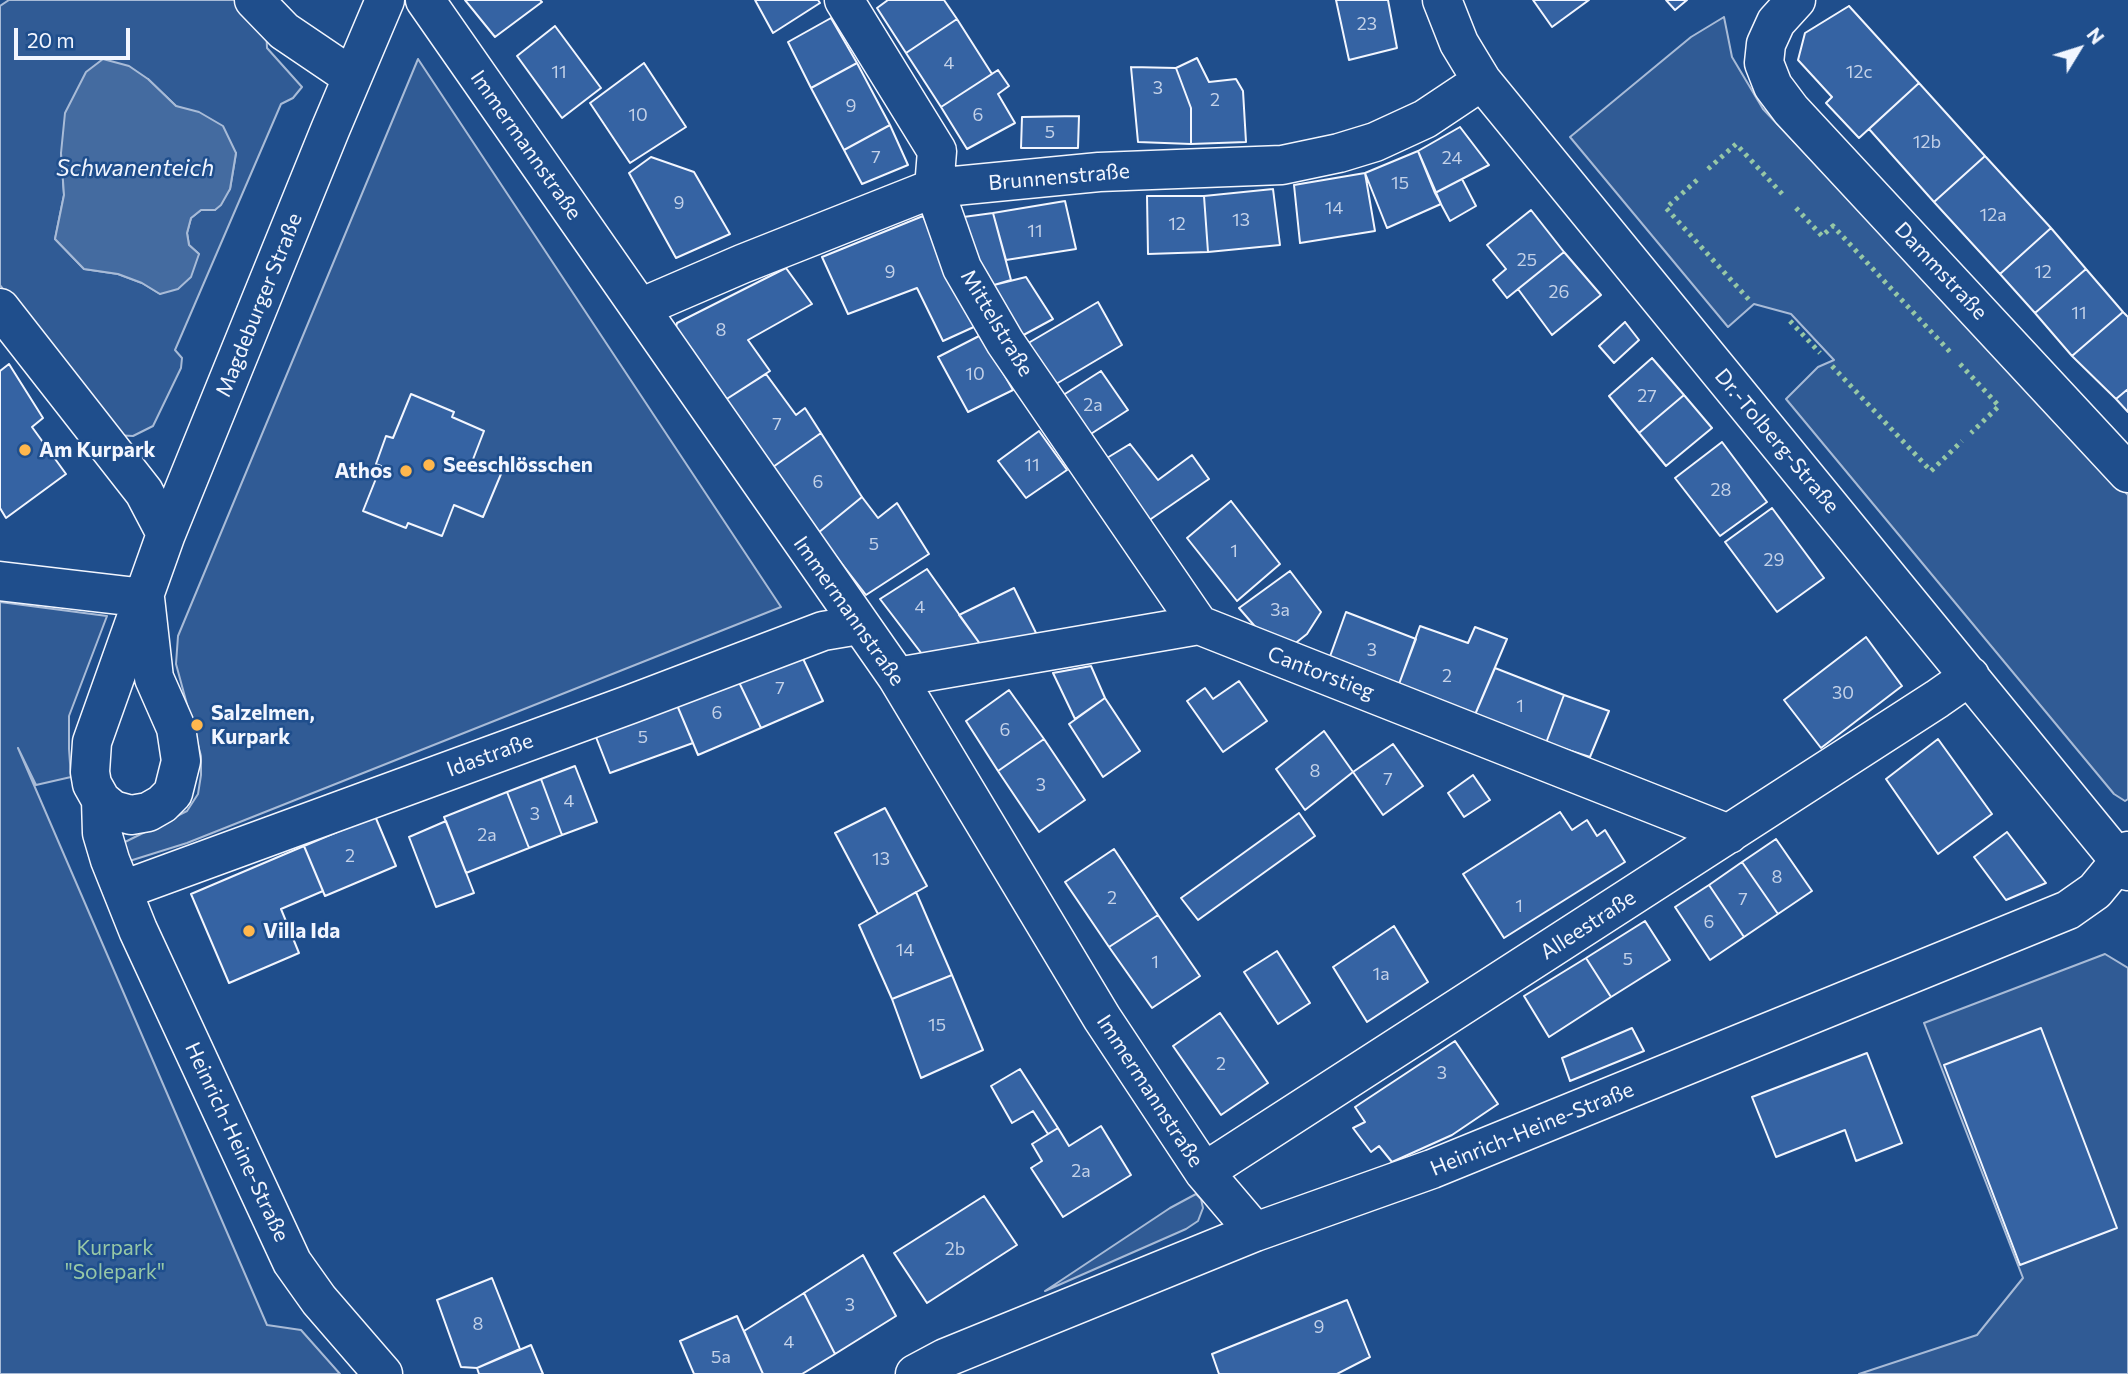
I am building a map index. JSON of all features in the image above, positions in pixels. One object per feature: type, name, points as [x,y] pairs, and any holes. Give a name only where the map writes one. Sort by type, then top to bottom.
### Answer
[{"type":"street","points":[[254,0],[284,31],[352,77]]},
{"type":"street","name":"Magdeburger Straße","points":[[145,598],[154,678],[176,728],[181,761],[173,793],[162,804],[148,812],[131,814],[113,810],[101,800],[92,784],[92,742],[166,534],[385,0]]},
{"type":"street","name":"Immermannstraße","points":[[425,0],[897,677],[1102,1018],[1204,1172],[1255,1232]]},
{"type":"street","name":"Mittelstraße","points":[[844,0],[937,151],[934,188],[962,268],[1005,342],[1199,625]]},
{"type":"street","name":"Dr.-Tolberg-Straße","points":[[1442,0],[1460,43],[1482,80],[1583,207],[2125,861]]},
{"type":"street","name":"Dammstraße","points":[[1796,0],[1776,22],[1766,44],[1764,63],[1773,86],[1791,110],[2128,473]]},
{"type":"street","name":"Brunnenstraße","points":[[640,307],[934,188],[1100,172],[1282,165],[1375,142],[1425,119],[1482,80]]},
{"type":"street","points":[[0,308],[144,492],[166,534]]},
{"type":"street","points":[[0,581],[145,598]]},
{"type":"street","name":"Idastraße","points":[[123,890],[823,631],[859,625]]},
{"type":"street","points":[[897,677],[1199,625]]},
{"type":"street","name":"Cantorstieg","points":[[1199,625],[1729,834]]},
{"type":"street","name":"Alleestraße","points":[[1204,1172],[1970,676]]},
{"type":"street","name":"Heinrich-Heine-Straße","points":[[101,800],[102,833],[138,930],[292,1262],[319,1300],[383,1374]]},
{"type":"street","name":"Heinrich-Heine-Straße","points":[[915,1374],[945,1358],[1255,1232],[1432,1169],[2068,911],[2095,891],[2125,861]]},
{"type":"shaded area","points":[[9,0],[241,0],[266,26],[267,48],[302,87],[293,98],[281,104],[175,350],[182,358],[181,368],[153,426],[133,436],[114,435],[0,285],[0,6]],"holes":[[[148,79],[176,106],[236,153],[230,189],[215,210],[201,210],[191,218],[187,233],[189,245],[199,254],[160,294],[142,283],[118,274],[84,269],[55,239],[64,195],[61,153]]]},
{"type":"shaded area","points":[[1724,17],[1732,57],[1763,109],[2128,495],[2128,799],[2125,801],[2114,794],[1786,399],[1818,367],[1834,360],[1791,314],[1754,304],[1728,327],[1570,137],[1691,37]]},
{"type":"shaded area","points":[[418,59],[781,607],[187,843],[123,863],[117,846],[187,811],[198,794],[201,756],[176,664],[178,636]]},
{"type":"shaded area","name":"Kurpark \"Solepark\"","points":[[0,602],[107,616],[69,716],[71,777],[36,785],[18,748],[267,1325],[301,1330],[340,1374],[0,1374]]},
{"type":"shaded area","points":[[2105,954],[2128,968],[2128,1374],[1859,1374],[1977,1335],[2023,1278],[1924,1023]]},
{"type":"shaded area","points":[[1196,1194],[1201,1199],[1203,1208],[1198,1221],[1186,1229],[1045,1291],[1170,1208]]},
{"type":"water","name":"Schwanenteich","points":[[103,59],[129,66],[148,79],[176,106],[199,112],[223,126],[236,153],[230,189],[221,205],[215,210],[201,210],[191,218],[187,233],[189,245],[199,254],[191,277],[178,289],[160,294],[142,283],[118,274],[84,269],[55,239],[64,195],[61,153],[65,113],[86,72]]},
{"type":"building","points":[[465,0],[540,0],[542,2],[495,37]]},
{"type":"building","points":[[755,0],[818,0],[820,3],[773,33]]},
{"type":"building","points":[[888,0],[944,0],[957,19],[906,53],[877,8]]},
{"type":"building","points":[[1336,0],[1388,0],[1397,48],[1349,60]]},
{"type":"building","points":[[1533,0],[1589,0],[1552,27]]},
{"type":"building","points":[[1666,0],[1687,0],[1675,10]]},
{"type":"building","points":[[1849,6],[1919,83],[1859,138],[1826,103],[1832,97],[1798,60],[1805,33]]},
{"type":"building","points":[[831,18],[857,63],[811,88],[788,42]]},
{"type":"building","points":[[957,19],[992,74],[941,107],[906,53]]},
{"type":"building","points":[[555,26],[601,88],[562,118],[517,56]]},
{"type":"building","points":[[1197,58],[1209,82],[1236,79],[1243,91],[1246,142],[1191,144],[1191,108],[1176,68]]},
{"type":"building","points":[[644,63],[686,127],[630,163],[590,103]]},
{"type":"building","points":[[857,63],[890,125],[844,150],[811,88]]},
{"type":"building","points":[[1131,67],[1176,68],[1191,108],[1191,144],[1138,142]]},
{"type":"building","points":[[998,70],[1009,86],[998,94],[1015,123],[967,149],[941,107]]},
{"type":"building","points":[[1919,83],[1985,156],[1934,202],[1869,129]]},
{"type":"building","points":[[1079,116],[1078,148],[1021,148],[1022,117]]},
{"type":"building","points":[[890,125],[908,165],[862,184],[844,150]]},
{"type":"building","points":[[1460,127],[1489,165],[1435,193],[1418,151]]},
{"type":"building","points":[[1418,151],[1441,204],[1387,228],[1365,173]]},
{"type":"building","points":[[1985,156],[2051,228],[2000,274],[1934,202]]},
{"type":"building","points":[[651,157],[694,172],[730,234],[676,258],[629,173]]},
{"type":"building","points":[[1365,173],[1375,231],[1300,243],[1294,185]]},
{"type":"building","points":[[1462,179],[1476,206],[1450,221],[1435,193]]},
{"type":"building","points":[[1273,189],[1280,245],[1208,252],[1204,196]]},
{"type":"building","points":[[1147,196],[1204,196],[1208,252],[1148,254]]},
{"type":"building","points":[[1065,201],[1076,249],[1006,260],[993,213]]},
{"type":"building","points":[[1531,210],[1564,252],[1507,298],[1493,280],[1506,269],[1487,245]]},
{"type":"building","points":[[993,213],[1011,280],[994,285],[989,300],[956,218]]},
{"type":"building","points":[[923,216],[976,326],[943,341],[917,288],[848,314],[822,257]]},
{"type":"building","points":[[2051,228],[2086,269],[2035,313],[2000,274]]},
{"type":"building","points":[[1564,252],[1601,295],[1552,335],[1518,289]]},
{"type":"building","points":[[786,268],[812,304],[748,340],[770,371],[722,402],[674,336],[677,323]]},
{"type":"building","points":[[2086,269],[2123,312],[2072,356],[2035,313]]},
{"type":"building","points":[[1026,277],[1053,319],[1018,338],[989,300],[994,285]]},
{"type":"building","points":[[1098,302],[1122,345],[1051,387],[1025,345]]},
{"type":"building","points":[[2123,312],[2128,317],[2128,389],[2116,399],[2072,356]]},
{"type":"building","points":[[1625,322],[1639,340],[1614,363],[1599,346]]},
{"type":"building","points":[[981,335],[1013,390],[968,412],[938,357]]},
{"type":"building","points":[[1652,358],[1684,395],[1639,433],[1609,396]]},
{"type":"building","name":"Am Kurpark","points":[[9,364],[43,418],[32,427],[66,474],[6,518],[0,508],[0,371]]},
{"type":"building","points":[[1101,371],[1128,410],[1083,439],[1057,399]]},
{"type":"building","points":[[766,374],[796,415],[805,408],[821,433],[773,467],[722,402]]},
{"type":"building","points":[[2128,389],[2128,412],[2116,399]]},
{"type":"building","name":"Seeschlösschen","points":[[411,394],[454,412],[452,417],[484,431],[472,462],[501,474],[483,517],[454,505],[442,536],[408,523],[406,528],[363,511],[381,466],[376,464],[386,436],[393,438]]},
{"type":"building","points":[[1684,395],[1712,428],[1666,466],[1639,433]]},
{"type":"building","points":[[1039,431],[1067,470],[1026,498],[998,461]]},
{"type":"building","points":[[821,433],[862,497],[818,533],[773,467]]},
{"type":"building","points":[[1722,442],[1767,502],[1720,536],[1675,478]]},
{"type":"building","points":[[1130,444],[1158,480],[1192,455],[1209,479],[1148,521],[1102,461]]},
{"type":"building","points":[[862,497],[878,518],[897,503],[929,554],[866,595],[818,533]]},
{"type":"building","points":[[1231,501],[1280,564],[1237,601],[1187,538]]},
{"type":"building","points":[[1772,508],[1824,578],[1777,612],[1725,542]]},
{"type":"building","points":[[927,569],[983,648],[925,658],[880,599]]},
{"type":"building","points":[[1290,571],[1321,612],[1307,634],[1288,649],[1271,645],[1239,608]]},
{"type":"building","points":[[1014,588],[1037,635],[983,648],[959,615]]},
{"type":"building","points":[[1346,612],[1416,639],[1399,684],[1328,662]]},
{"type":"building","points":[[1420,626],[1468,643],[1475,627],[1507,639],[1474,717],[1399,684]]},
{"type":"building","points":[[1866,637],[1902,686],[1821,748],[1784,700]]},
{"type":"building","points":[[798,648],[823,701],[761,728],[736,676]]},
{"type":"building","points":[[1091,666],[1105,698],[1075,719],[1053,673]]},
{"type":"building","points":[[1495,668],[1564,695],[1546,743],[1474,717]]},
{"type":"building","points":[[736,676],[761,728],[698,755],[674,698]]},
{"type":"building","points":[[1239,681],[1267,721],[1223,752],[1187,701],[1205,688],[1213,699]]},
{"type":"building","points":[[1009,690],[1044,739],[998,771],[966,721]]},
{"type":"building","points":[[1564,695],[1609,711],[1590,757],[1546,743]]},
{"type":"building","points":[[674,698],[693,743],[610,773],[594,732]]},
{"type":"building","points":[[1105,698],[1140,751],[1103,777],[1069,724]]},
{"type":"building","points":[[1324,731],[1353,772],[1305,810],[1276,769]]},
{"type":"building","points":[[1044,739],[1085,800],[1039,832],[998,771]]},
{"type":"building","points":[[1938,739],[1992,814],[1938,854],[1886,779]]},
{"type":"building","points":[[1393,744],[1423,786],[1383,815],[1353,772]]},
{"type":"building","points":[[575,766],[597,822],[562,835],[541,779]]},
{"type":"building","points":[[1473,775],[1490,800],[1464,817],[1448,793]]},
{"type":"building","points":[[541,779],[562,835],[529,848],[507,792]]},
{"type":"building","points":[[507,792],[529,848],[466,873],[444,817]]},
{"type":"building","points":[[885,808],[927,886],[878,914],[835,833]]},
{"type":"building","points":[[1560,812],[1572,830],[1587,820],[1597,836],[1605,830],[1625,862],[1504,938],[1463,874]]},
{"type":"building","points":[[1299,813],[1315,836],[1198,920],[1181,898]]},
{"type":"building","points":[[375,816],[396,866],[325,896],[304,846]]},
{"type":"building","points":[[446,821],[474,893],[436,907],[409,837]]},
{"type":"building","points":[[2007,832],[2046,883],[2006,900],[1974,857]]},
{"type":"building","points":[[1776,839],[1812,891],[1778,914],[1742,862]]},
{"type":"building","name":"Villa Ida","points":[[304,846],[323,891],[281,909],[299,953],[229,983],[191,894]]},
{"type":"building","points":[[1114,849],[1158,915],[1109,947],[1065,882]]},
{"type":"building","points":[[1742,862],[1778,914],[1744,937],[1709,885]]},
{"type":"building","points":[[1709,885],[1744,937],[1710,960],[1675,907]]},
{"type":"building","points":[[916,892],[952,975],[892,999],[859,925]]},
{"type":"building","points":[[1158,915],[1200,976],[1152,1008],[1109,947]]},
{"type":"building","points":[[1645,921],[1670,960],[1611,997],[1586,958]]},
{"type":"building","points":[[1394,926],[1428,982],[1367,1022],[1333,967]]},
{"type":"building","points":[[1277,951],[1310,1003],[1278,1024],[1244,972]]},
{"type":"building","points":[[1586,958],[1611,997],[1549,1037],[1524,996]]},
{"type":"building","points":[[952,975],[983,1050],[921,1078],[892,999]]},
{"type":"building","points":[[1220,1013],[1268,1083],[1221,1115],[1173,1046]]},
{"type":"building","points":[[1632,1028],[1644,1051],[1570,1081],[1562,1058]]},
{"type":"building","points":[[2041,1028],[2117,1228],[2020,1265],[1944,1065]]},
{"type":"building","points":[[1455,1041],[1498,1104],[1452,1135],[1392,1162],[1379,1146],[1371,1152],[1353,1128],[1365,1122],[1355,1107]]},
{"type":"building","points":[[1867,1053],[1902,1143],[1856,1161],[1845,1130],[1776,1157],[1752,1097]]},
{"type":"building","points":[[1020,1069],[1058,1128],[1048,1134],[1033,1111],[1012,1123],[991,1086]]},
{"type":"building","points":[[1101,1126],[1131,1175],[1063,1217],[1031,1168],[1042,1161],[1032,1144],[1058,1128],[1069,1146]]},
{"type":"building","points":[[984,1196],[1017,1245],[927,1303],[894,1253]]},
{"type":"building","points":[[863,1255],[896,1316],[835,1354],[804,1293]]},
{"type":"building","points":[[492,1278],[520,1349],[477,1368],[461,1367],[437,1300]]},
{"type":"building","points":[[804,1293],[835,1354],[802,1374],[763,1374],[744,1331]]},
{"type":"building","points":[[1347,1300],[1370,1357],[1337,1374],[1219,1374],[1212,1354]]},
{"type":"building","points":[[737,1316],[763,1374],[694,1374],[680,1341]]},
{"type":"building","points":[[531,1345],[543,1374],[479,1374],[477,1368]]},
{"type":"hedge","points":[[1708,169],[1736,144],[1785,197]]},
{"type":"hedge","points":[[1697,180],[1666,208],[1751,302]]},
{"type":"hedge","points":[[1796,208],[1822,236],[1833,226],[1951,353]]},
{"type":"hedge","points":[[1790,321],[1820,353]]},
{"type":"hedge","points":[[1960,364],[1999,406],[1971,433]]},
{"type":"hedge","points":[[1832,366],[1931,471],[1962,441]]},
{"type":"place","name":"Am Kurpark","points":[[25,450]]},
{"type":"place","name":"Seeschlösschen","points":[[429,465]]},
{"type":"place","name":"Athos","points":[[406,471]]},
{"type":"place","name":"Salzelmen, Kurpark","points":[[197,725]]},
{"type":"place","name":"Villa Ida","points":[[249,931]]}]
